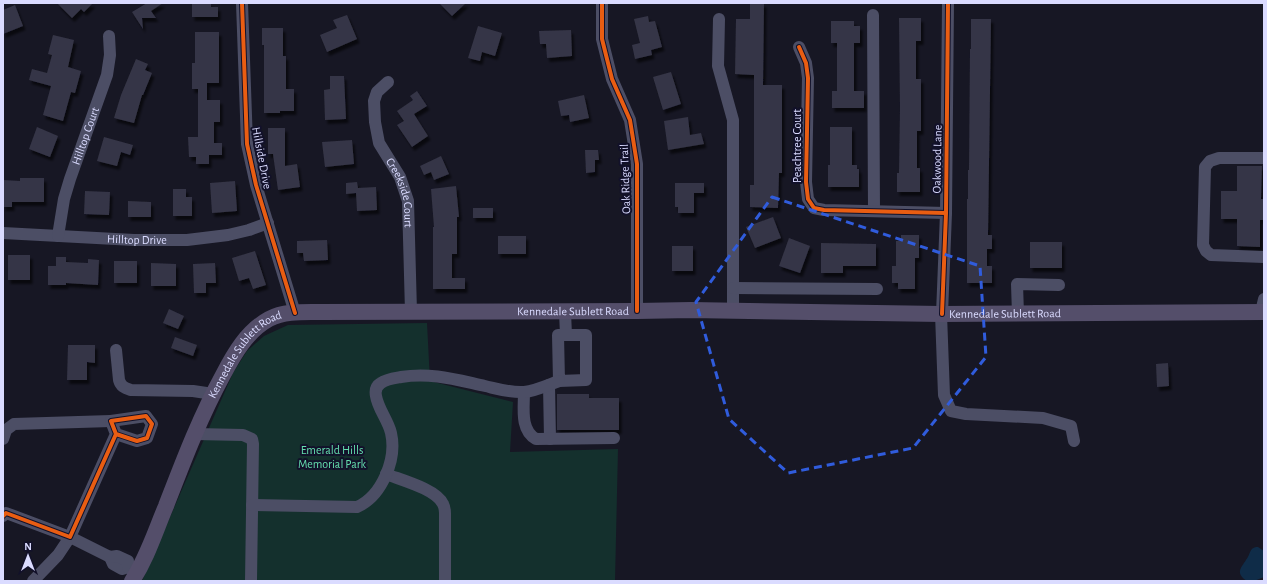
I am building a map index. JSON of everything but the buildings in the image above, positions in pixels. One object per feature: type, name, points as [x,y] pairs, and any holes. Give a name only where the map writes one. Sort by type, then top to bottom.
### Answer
[{"type":"main road","name":"Kennedale Sublett Road","points":[[132,574],[142,566],[212,394],[237,350],[251,333],[267,320],[277,315],[295,313],[691,310],[1018,314],[1226,313],[1263,310]]},
{"type":"street","name":"Hillside Drive","points":[[242,3],[247,144],[256,185],[295,313]]},
{"type":"street","name":"Oak Ridge Trail","points":[[602,3],[602,39],[612,79],[630,120],[636,164],[637,311]]},
{"type":"street","name":"Oakwood Lane","points":[[948,3],[946,213],[942,314],[944,395],[951,411],[966,414],[1043,418],[1071,426],[1074,441]]},
{"type":"street","points":[[873,15],[874,211]]},
{"type":"street","points":[[719,19],[718,66],[733,120],[733,310]]},
{"type":"street","name":"Hilltop Court","points":[[58,236],[64,199],[70,179],[108,75],[110,55],[109,36]]},
{"type":"street","name":"Peachtree Court","points":[[799,47],[806,63],[808,78],[806,182],[808,199],[814,208],[824,210],[946,213]]},
{"type":"street","name":"Creekside Court","points":[[388,82],[377,92],[374,101],[375,122],[379,143],[400,177],[408,201],[411,312]]},
{"type":"street","points":[[1264,158],[1219,158],[1210,161],[1205,167],[1203,245],[1206,251],[1211,255],[1264,257]]},
{"type":"street","name":"Hilltop Drive","points":[[3,233],[134,240],[187,240],[228,235],[249,230],[268,223]]},
{"type":"street","points":[[1018,314],[1018,284],[1059,285]]},
{"type":"street","points":[[733,288],[877,289]]},
{"type":"street","points":[[565,312],[566,334]]},
{"type":"street","points":[[252,505],[357,507],[365,504],[376,494],[385,480],[392,446],[391,434],[375,395],[377,387],[382,382],[415,375],[439,376],[504,391],[524,392],[554,383],[586,380],[586,335],[558,335],[554,383],[550,439]]},
{"type":"street","points":[[116,350],[119,380],[124,388],[131,390],[193,391],[212,394]]},
{"type":"street","points":[[524,392],[524,422],[526,430],[530,436],[536,439],[614,438]]},
{"type":"street","points":[[3,439],[6,430],[14,424],[111,421],[146,416],[152,424],[147,438],[137,441],[116,434]]},
{"type":"street","points":[[33,581],[58,555],[70,537],[116,434],[111,421]]},
{"type":"street","points":[[195,434],[243,434],[252,439],[251,581]]},
{"type":"street","points":[[386,474],[428,490],[437,496],[443,503],[446,513],[445,581]]},
{"type":"street","points":[[4,513],[70,537],[110,557],[117,556],[128,561],[132,574]]},
{"type":"highlighted area","points":[[772,197],[980,266],[986,357],[913,448],[788,473],[729,419],[696,302]]},
{"type":"green space","name":"Emerald Hills Memorial Park","points":[[427,323],[430,381],[513,402],[510,452],[618,449],[615,581],[142,581],[233,373],[247,351],[264,336],[288,325]]},
{"type":"water","points":[[1258,547],[1264,551],[1264,577],[1254,581],[1247,581],[1241,575],[1240,570],[1253,548]]},
{"type":"cycle path","points":[[242,3],[247,144],[256,185],[295,313]]},
{"type":"cycle path","points":[[602,3],[602,39],[612,79],[630,120],[637,164],[637,311]]},
{"type":"cycle path","points":[[942,314],[946,213],[948,3]]},
{"type":"cycle path","points":[[799,47],[806,63],[808,78],[806,182],[808,199],[814,208],[824,210],[946,213]]},
{"type":"cycle path","points":[[3,516],[6,513],[70,537],[116,434],[111,421],[146,416],[152,424],[147,438],[137,441],[116,434]]}]
